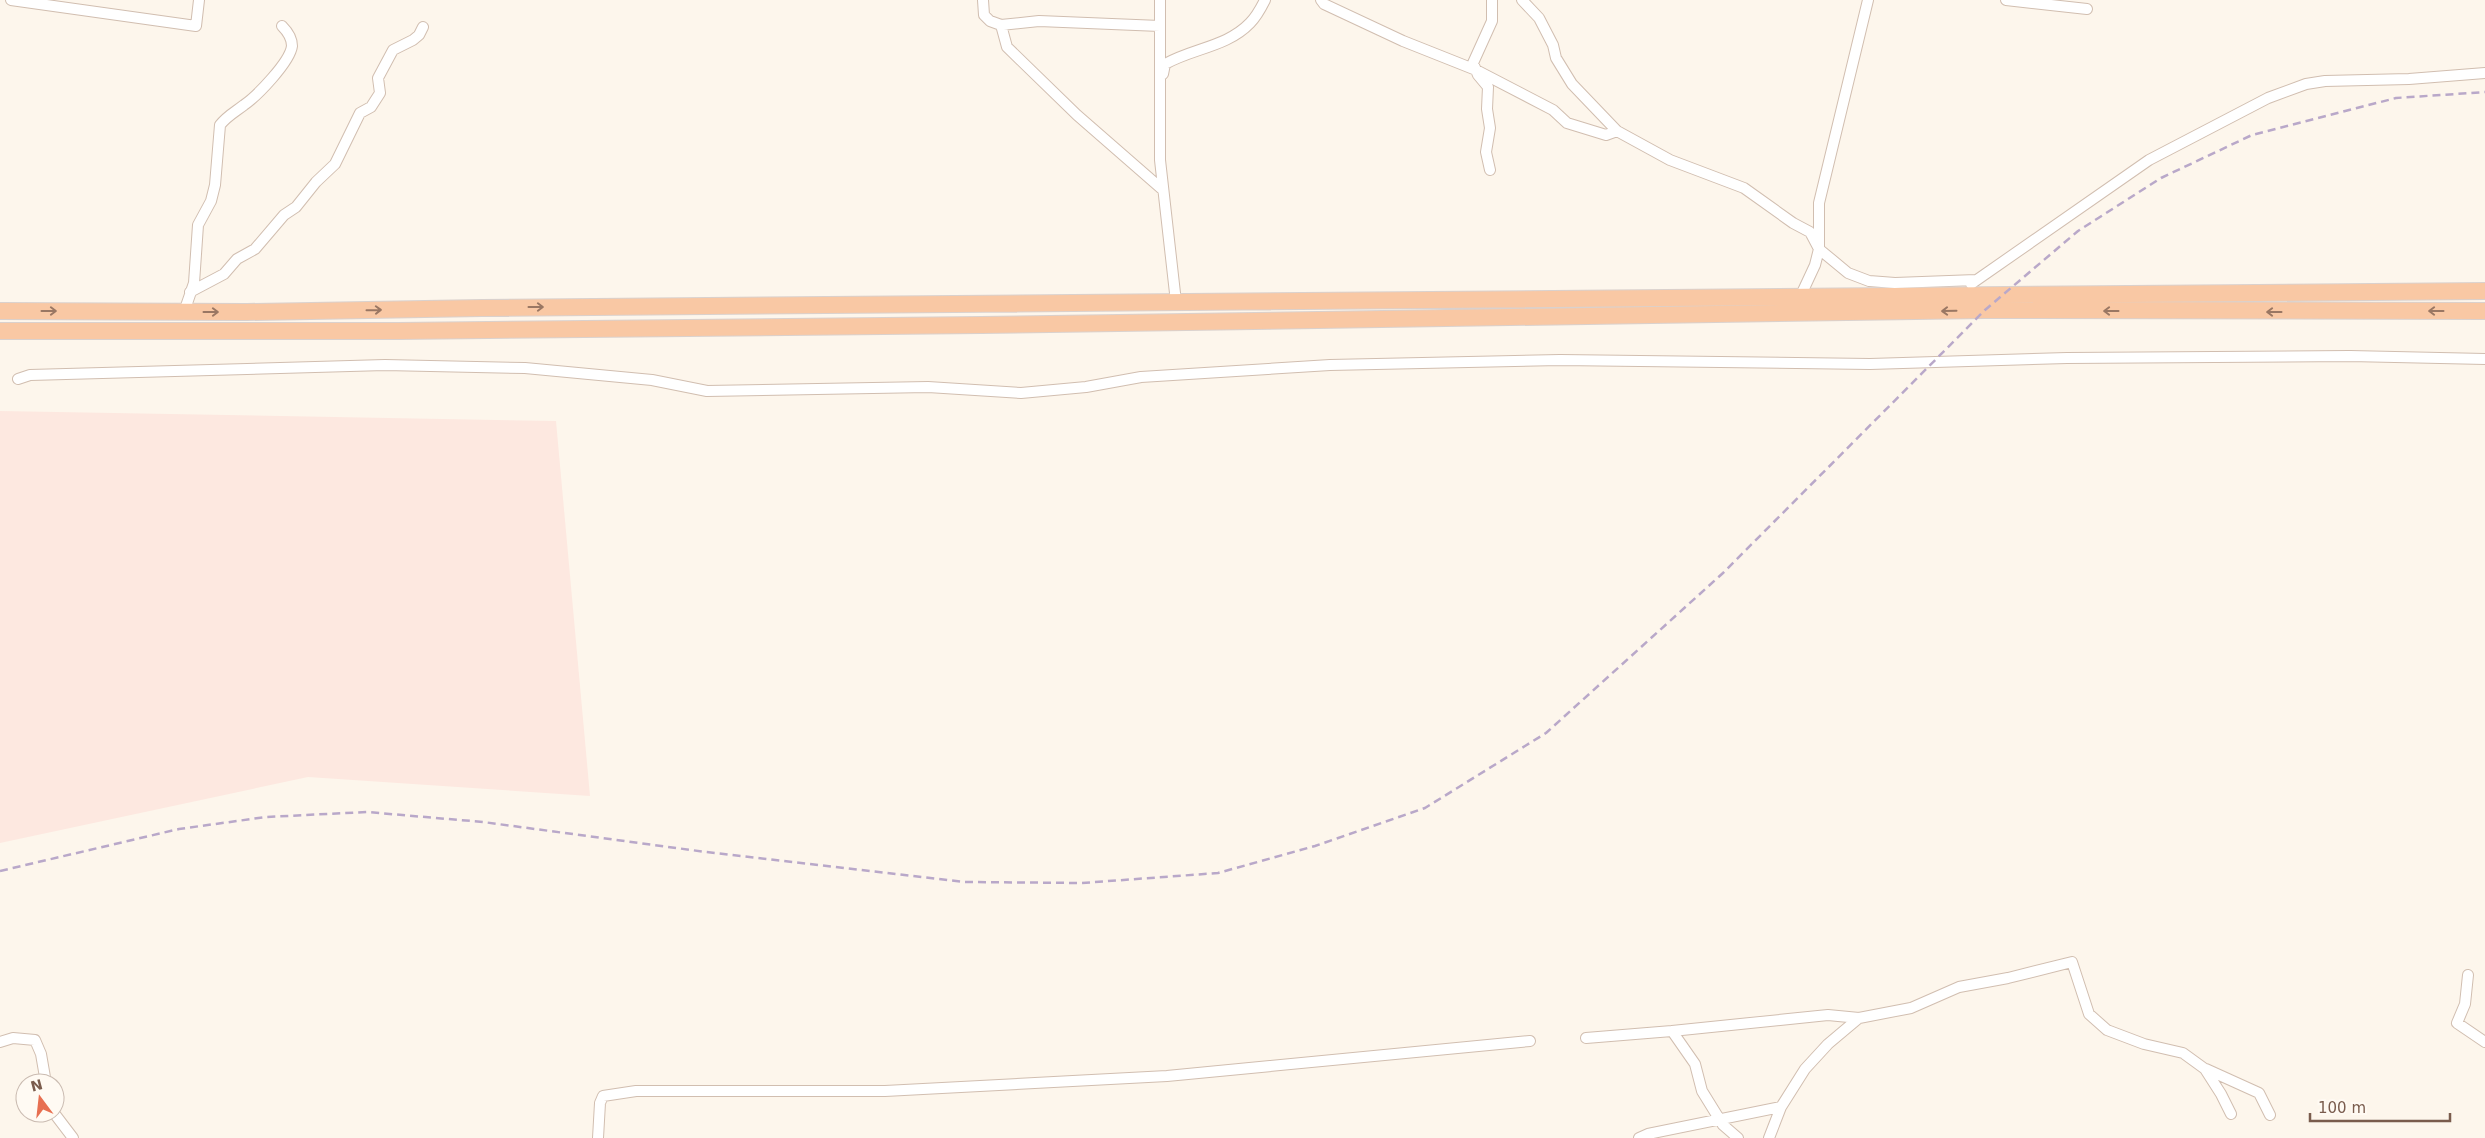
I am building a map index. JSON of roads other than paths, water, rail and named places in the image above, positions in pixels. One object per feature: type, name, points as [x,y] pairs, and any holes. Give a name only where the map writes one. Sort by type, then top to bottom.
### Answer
[{"type":"highway","points":[[0,311],[184,312],[1801,295],[2485,291]]},
{"type":"highway","points":[[0,331],[961,325],[1985,310],[2485,312]]},
{"type":"street","points":[[11,0],[196,26],[199,0]]},
{"type":"street","points":[[983,0],[984,15],[990,21],[1000,24],[1039,21],[1160,26]]},
{"type":"street","points":[[1160,0],[1160,160],[1176,302]]},
{"type":"street","points":[[1159,90],[1165,64],[1177,57],[1224,42],[1242,31],[1252,21],[1265,0]]},
{"type":"street","points":[[1321,0],[1324,4],[1403,41],[1476,70],[1553,110],[1567,123],[1606,136],[1617,131]]},
{"type":"street","points":[[1490,170],[1486,152],[1490,128],[1487,109],[1488,87],[1473,63],[1492,21],[1492,0]]},
{"type":"street","points":[[1522,0],[1539,18],[1553,45],[1556,58],[1572,84],[1617,131],[1670,160],[1744,188],[1793,223],[1810,232],[1819,249],[1848,273],[1869,281],[1895,284],[1976,280]]},
{"type":"street","points":[[1801,295],[1815,265],[1819,249],[1819,203],[1868,0]]},
{"type":"street","points":[[2006,0],[2087,9]]},
{"type":"street","points":[[1000,24],[1007,46],[1077,115],[1163,190]]},
{"type":"street","points":[[184,312],[194,282],[198,225],[211,201],[220,125],[226,117],[245,104],[278,71],[290,53],[292,43],[288,32],[282,26]]},
{"type":"street","points":[[190,292],[224,274],[237,259],[254,250],[284,215],[296,207],[316,182],[335,164],[360,113],[371,107],[380,93],[378,78],[393,50],[414,40],[420,35],[423,27]]},
{"type":"street","points":[[1959,294],[1976,280],[2149,160],[2268,98],[2306,84],[2325,81],[2409,79],[2485,72]]},
{"type":"street","points":[[18,379],[30,375],[395,365],[524,368],[652,380],[707,391],[928,387],[1021,393],[1086,387],[1141,378],[1330,365],[1560,360],[1870,364],[2076,358],[2350,356],[2485,359]]},
{"type":"street","points":[[1586,1038],[1828,1015],[1859,1018],[1910,1008],[1959,988],[2072,962],[2089,1014],[2106,1030],[2144,1044],[2183,1053],[2205,1069],[2258,1093],[2270,1114]]},
{"type":"street","points":[[2468,975],[2464,1004],[2457,1022],[2485,1042]]},
{"type":"street","points":[[1769,1138],[1781,1107],[1805,1069],[1828,1044],[1859,1018]]},
{"type":"street","points":[[1672,1030],[1695,1064],[1702,1091],[1721,1121],[1738,1138]]},
{"type":"street","points":[[0,1042],[13,1038],[35,1040],[41,1054],[44,1073]]},
{"type":"street","points":[[598,1138],[600,1103],[603,1096],[636,1092],[885,1091],[1167,1076],[1530,1041]]},
{"type":"street","points":[[2205,1069],[2231,1114]]},
{"type":"street","points":[[1640,1138],[1648,1134],[1721,1121],[1781,1107]]},
{"type":"street","points":[[62,1123],[73,1138]]},
{"type":"railway","points":[[0,871],[179,829],[266,817],[367,812],[483,822],[706,852],[965,882],[1082,883],[1218,873],[1315,846],[1425,808],[1546,733],[1723,573],[1985,310],[2078,231],[2161,178],[2252,135],[2396,98],[2485,92]]}]
